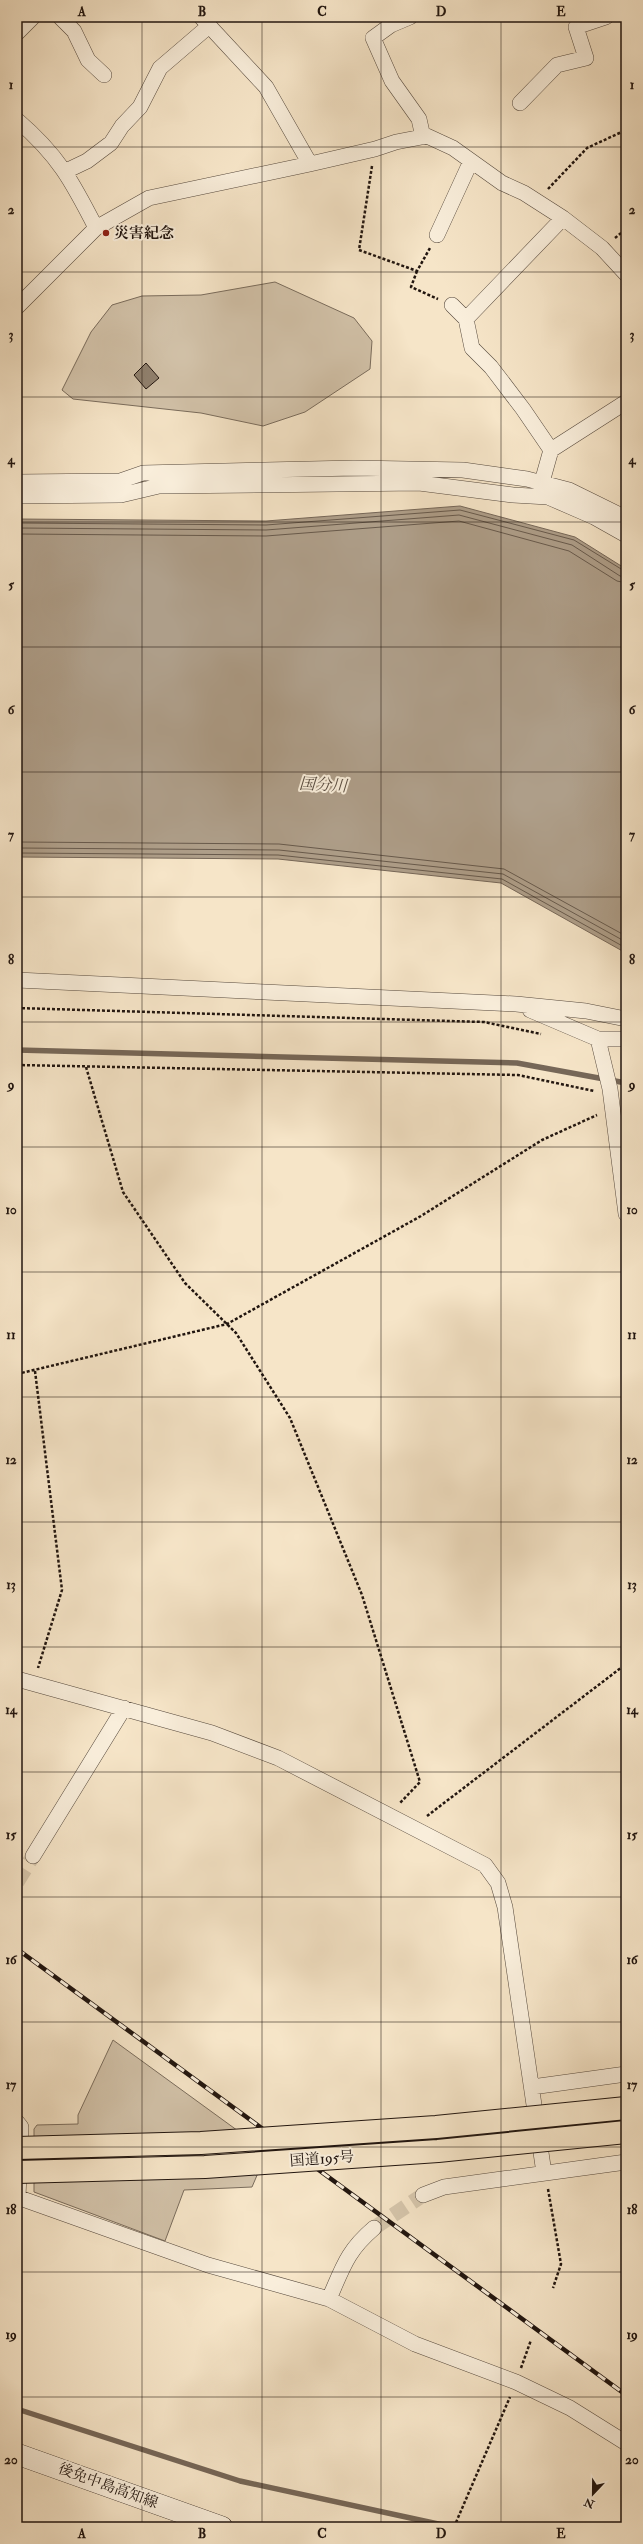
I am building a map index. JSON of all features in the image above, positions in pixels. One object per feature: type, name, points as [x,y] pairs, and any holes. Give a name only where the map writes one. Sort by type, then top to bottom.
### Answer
[{"type":"highway","name":"国道195号","points":[[17,2148],[201,2143],[436,2127],[626,2108]]},
{"type":"highway","name":"国道195号","points":[[17,2172],[244,2164],[438,2151],[626,2132]]},
{"type":"main road","name":"後免中島高知線","points":[[17,2454],[222,2527]]},
{"type":"street","points":[[17,33],[33,17]]},
{"type":"street","points":[[60,17],[74,31],[88,60],[104,75]]},
{"type":"street","points":[[410,17],[389,21],[373,38],[392,81],[419,119],[422,137]]},
{"type":"street","points":[[520,103],[557,65],[586,58],[576,27],[606,17]]},
{"type":"street","points":[[66,171],[87,161],[111,143],[122,126],[140,107],[160,68],[205,21],[266,87],[310,164]]},
{"type":"street","points":[[17,120],[42,141],[66,171],[96,228]]},
{"type":"street","points":[[17,307],[96,228],[149,198],[310,164],[375,149],[396,142],[428,136],[453,148],[502,183],[537,201],[563,218],[602,248],[626,274]]},
{"type":"street","points":[[437,236],[471,161]]},
{"type":"street","points":[[466,319],[563,218]]},
{"type":"street","points":[[452,305],[466,319],[472,348],[491,367],[551,450]]},
{"type":"street","points":[[542,482],[551,450],[626,402]]},
{"type":"street","points":[[17,482],[120,480],[143,473],[354,468],[464,470],[542,482],[569,490],[626,518]]},
{"type":"street","points":[[17,496],[121,495],[160,486],[419,483],[513,496],[548,497],[594,517],[626,535]]},
{"type":"street","points":[[17,980],[516,1004],[586,1010],[626,1019]]},
{"type":"street","points":[[516,1004],[598,1039],[626,1039]]},
{"type":"street","points":[[598,1039],[611,1097],[626,1214]]},
{"type":"street","points":[[17,1679],[212,1733],[278,1758],[485,1865],[498,1882],[505,1906],[544,2173]]},
{"type":"street","points":[[33,1856],[124,1708]]},
{"type":"street","points":[[532,2087],[626,2074]]},
{"type":"street","points":[[17,2122],[21,2127],[18,2197],[208,2265],[329,2299],[415,2344],[516,2382],[570,2408],[626,2443]]},
{"type":"street","points":[[423,2196],[444,2187],[626,2162]]},
{"type":"street","points":[[329,2299],[347,2256],[356,2243],[374,2228]]},
{"type":"path","points":[[537,201],[587,148],[626,130]]},
{"type":"path","points":[[375,149],[359,250],[417,271]]},
{"type":"path","points":[[437,236],[417,271],[411,287],[452,305]]},
{"type":"path","points":[[17,1008],[484,1022],[549,1036]]},
{"type":"path","points":[[17,1065],[518,1075],[611,1097]]},
{"type":"path","points":[[86,1067],[123,1192],[185,1284],[236,1333],[290,1418],[362,1595],[420,1782],[389,1815]]},
{"type":"path","points":[[17,1374],[36,1371],[227,1324],[421,1216],[611,1097]]},
{"type":"path","points":[[34,1683],[62,1590],[36,1371]]},
{"type":"path","points":[[412,1828],[626,1664]]},
{"type":"path","points":[[544,2173],[561,2264],[552,2288]]},
{"type":"path","points":[[454,2527],[516,2382],[531,2340]]},
{"type":"shaded area","points":[[275,282],[354,318],[372,341],[370,369],[305,412],[263,426],[201,413],[73,399],[62,390],[91,332],[112,305],[142,296],[201,295]]},
{"type":"shaded area","points":[[113,2040],[267,2152],[252,2187],[184,2190],[165,2241],[34,2192],[34,2129],[37,2125],[78,2124],[78,2115]]},
{"type":"water","name":"国分川","points":[[460,506],[575,537],[626,569],[626,953],[501,883],[278,859],[17,857],[17,519],[266,521]]},
{"type":"building","points":[[146,363],[159,378],[146,389],[134,375]]},
{"type":"waterway","points":[[17,1050],[517,1063],[626,1083]]},
{"type":"waterway","points":[[17,2409],[240,2481],[452,2527]]},
{"type":"tunnel","points":[[17,1882],[33,1856]]},
{"type":"tunnel","points":[[374,2228],[423,2195]]},
{"type":"railway","points":[[17,1949],[626,2395]]},
{"type":"place","name":"災害紀念","points":[[106,233]]}]
